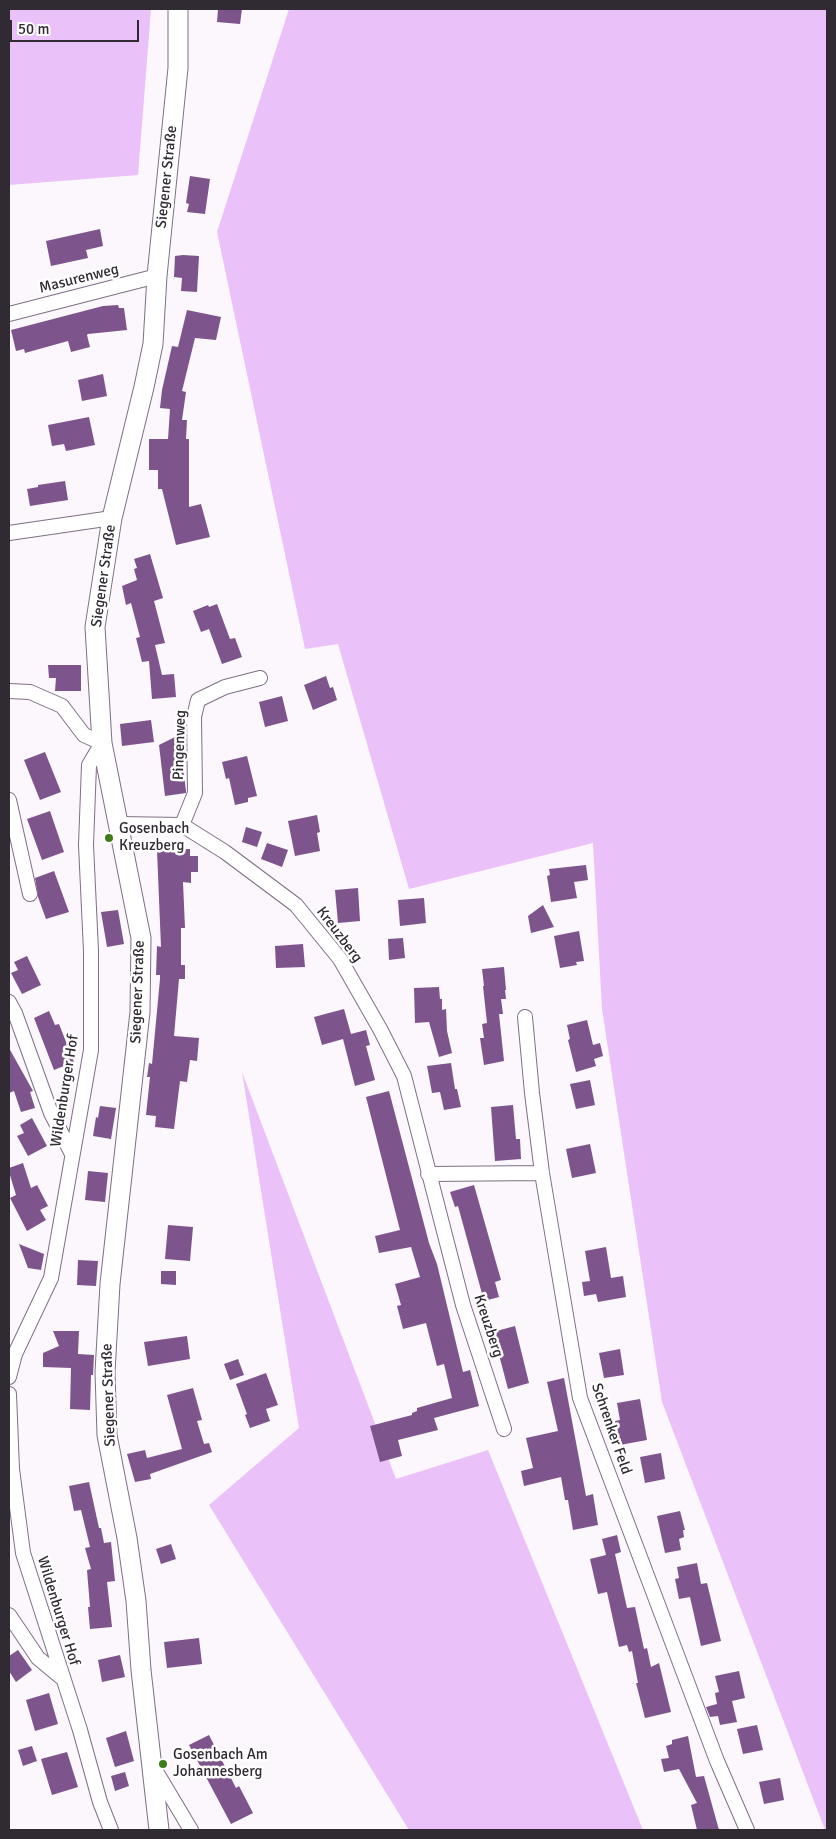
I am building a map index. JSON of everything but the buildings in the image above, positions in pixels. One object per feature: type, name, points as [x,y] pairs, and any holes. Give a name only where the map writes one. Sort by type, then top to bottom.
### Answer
[{"type":"main road","name":"Siegener Straße","points":[[159,1830],[141,1670],[136,1601],[107,1435],[105,1372],[110,1284],[140,1012],[141,938],[102,743],[95,627],[112,518],[144,386],[152,344],[178,68],[178,9]]},
{"type":"street","name":"Masurenweg","points":[[9,314],[157,276]]},
{"type":"street","points":[[9,533],[112,518]]},
{"type":"street","name":"Pingenweg","points":[[182,825],[195,793],[194,718],[198,700],[225,687],[260,678]]},
{"type":"street","points":[[9,691],[30,692],[62,706],[84,735],[102,743]]},
{"type":"street","name":"Wildenburger Hof","points":[[9,1377],[15,1354],[50,1278],[91,1050],[91,951],[86,845],[89,765],[102,743]]},
{"type":"street","points":[[9,800],[30,894]]},
{"type":"street","points":[[118,824],[182,825]]},
{"type":"street","name":"Kreuzberg","points":[[182,825],[224,852],[296,905],[340,960],[380,1029],[404,1076],[463,1305],[504,1429]]},
{"type":"street","points":[[9,1002],[15,1013],[51,1113],[72,1154]]},
{"type":"street","name":"Schrenker Feld","points":[[525,1016],[542,1173],[580,1398],[717,1761],[747,1830]]},
{"type":"street","points":[[428,1174],[542,1173]]},
{"type":"street","name":"Wildenburger Hof","points":[[9,1394],[12,1468],[23,1553],[80,1730],[100,1802],[111,1830]]},
{"type":"street","points":[[9,1615],[38,1658],[62,1678]]},
{"type":"street","points":[[151,1763],[191,1830]]},
{"type":"shaded area","points":[[9,9],[151,9],[138,175],[9,185]]},
{"type":"shaded area","points":[[289,9],[827,9],[827,1830],[825,1830],[662,1402],[602,1009],[593,843],[409,889],[338,644],[305,649],[217,232]]},
{"type":"shaded area","points":[[242,1072],[396,1479],[488,1450],[643,1830],[409,1830],[209,1505],[299,1428]]},
{"type":"place","name":"Gosenbach Kreuzberg","points":[[109,838]]},
{"type":"place","name":"Gosenbach Am Johannesberg","points":[[163,1764]]}]
